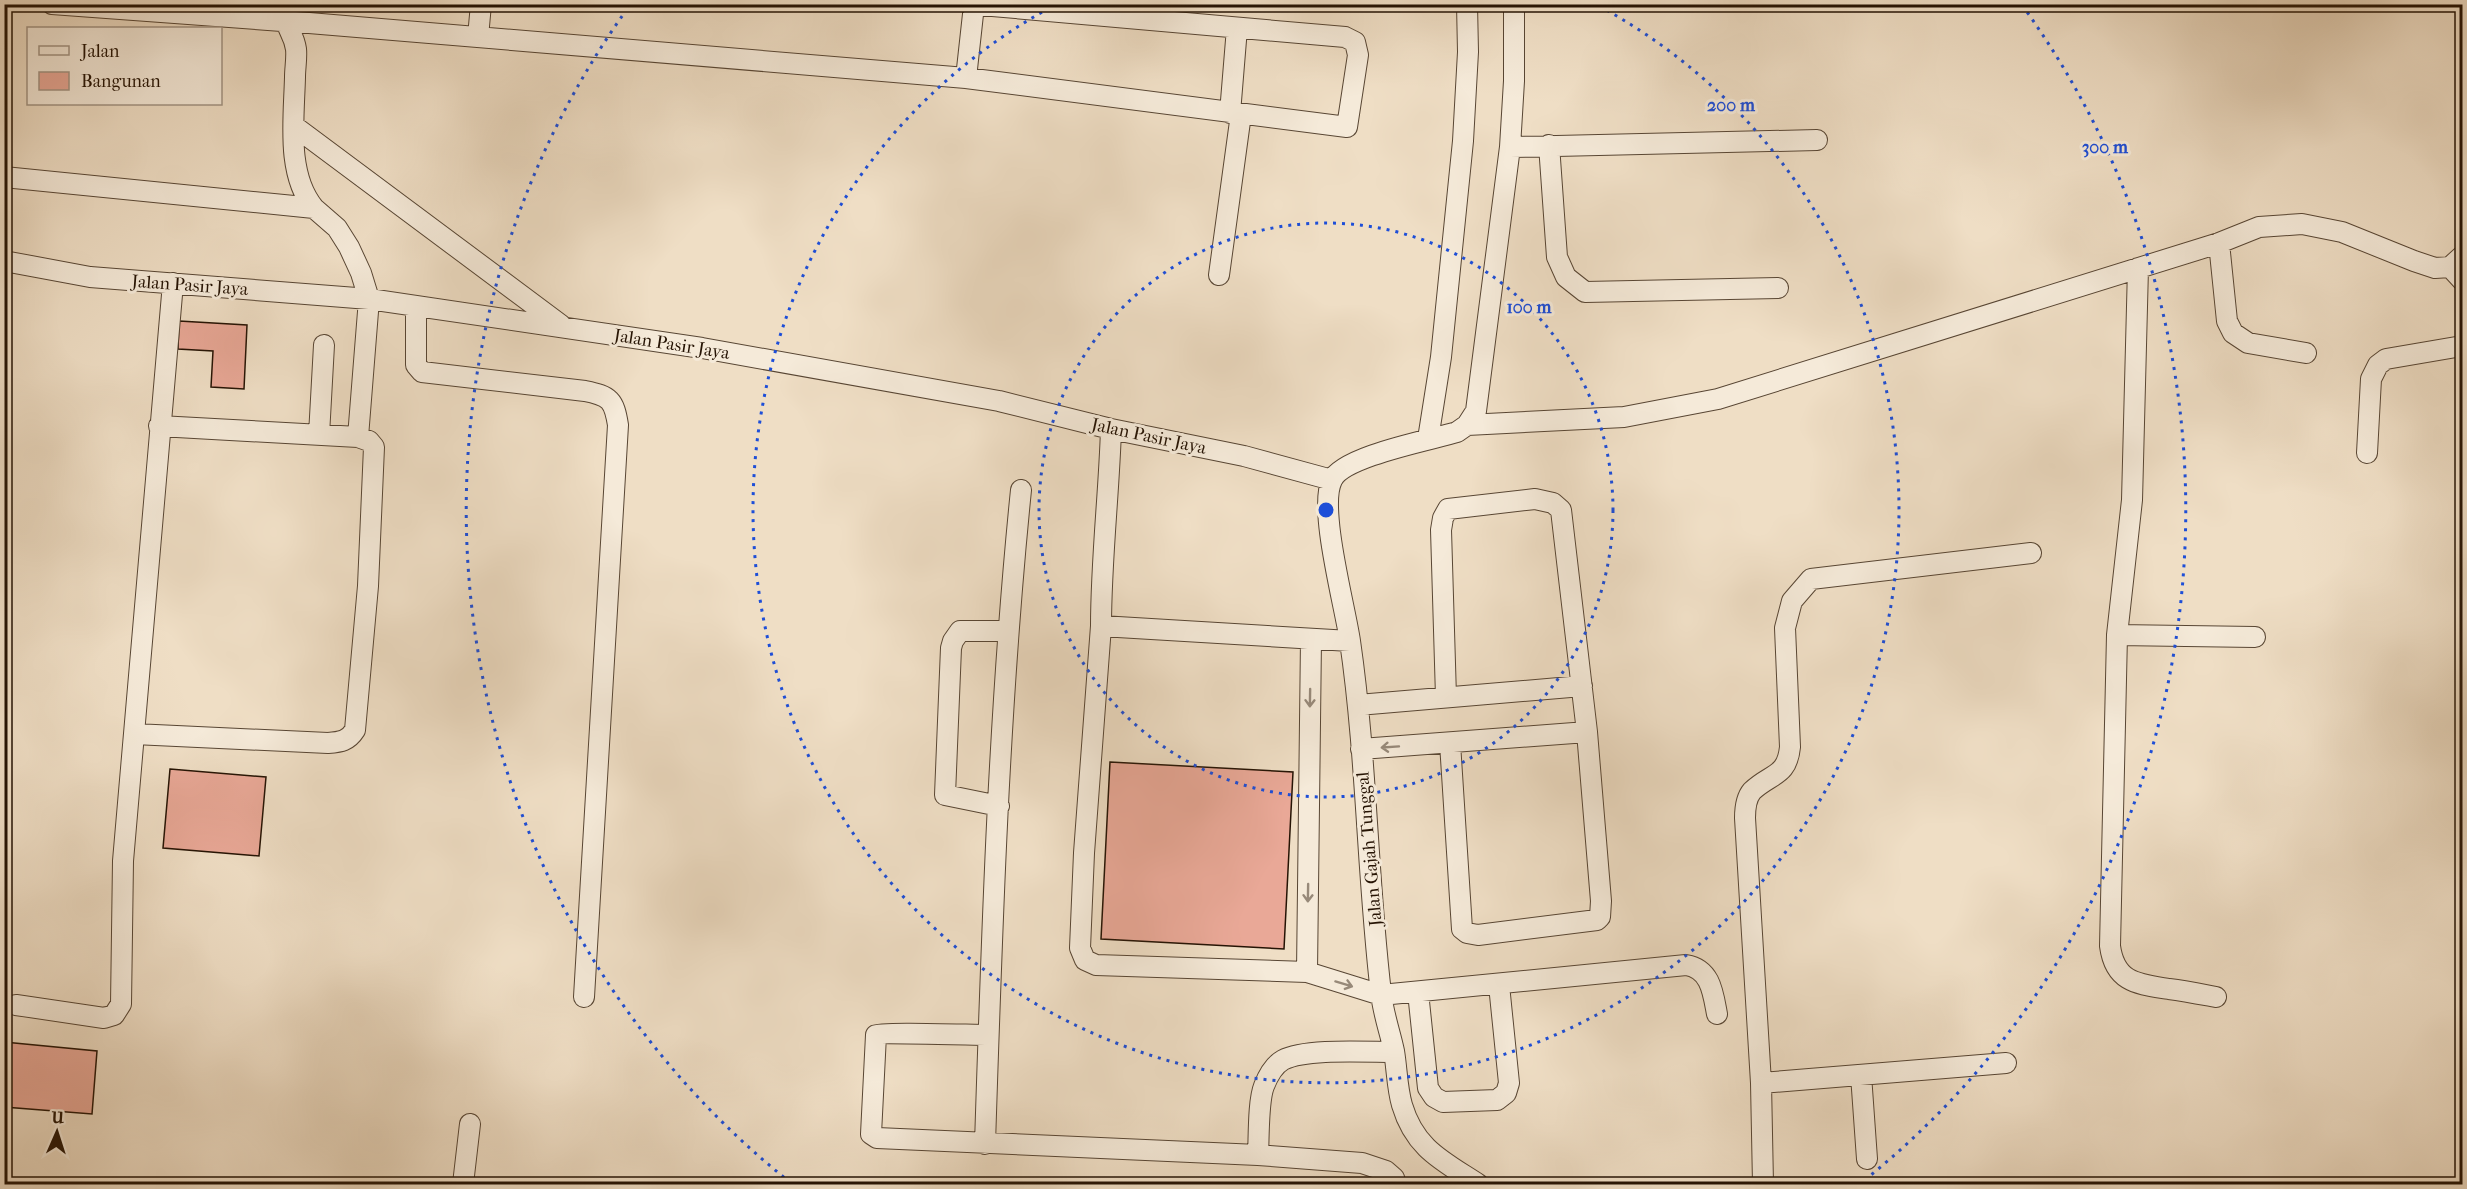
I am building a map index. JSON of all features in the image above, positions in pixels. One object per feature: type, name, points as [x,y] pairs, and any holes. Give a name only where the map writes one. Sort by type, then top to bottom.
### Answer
[{"type":"street","points":[[52,4],[310,14],[478,37],[966,78],[1347,127],[1358,49],[1355,42],[1345,37],[969,4]]},
{"type":"street","points":[[478,37],[481,4]]},
{"type":"street","points":[[1428,440],[1441,357],[1463,141],[1468,52],[1467,4]]},
{"type":"street","points":[[1332,480],[1340,469],[1361,459],[1457,432],[1467,425],[1476,411],[1510,147],[1514,81],[1514,4]]},
{"type":"street","points":[[966,78],[974,5]]},
{"type":"street","points":[[285,13],[296,48],[294,126],[298,177],[306,198],[337,228],[349,247],[361,273],[369,299],[358,437]]},
{"type":"street","points":[[296,48],[310,14]]},
{"type":"street","points":[[1219,275],[1236,114],[1237,28]]},
{"type":"street","points":[[294,126],[563,326]]},
{"type":"street","points":[[1510,147],[1817,140]]},
{"type":"street","points":[[1549,145],[1557,256],[1566,277],[1585,292],[1778,288]]},
{"type":"street","points":[[4,177],[314,208]]},
{"type":"street","points":[[1467,425],[1624,417],[1718,399],[2218,243],[2259,227],[2302,224],[2342,232],[2425,265],[2435,268],[2458,268]]},
{"type":"street","points":[[2218,243],[2227,321],[2233,333],[2248,344],[2306,353]]},
{"type":"street","name":"Jalan Pasir Jaya","points":[[4,261],[90,277],[369,299],[702,348],[999,401],[1111,429],[1244,456],[1332,480]]},
{"type":"street","points":[[2138,268],[2132,500],[2117,635],[2110,946],[2112,958],[2118,970],[2136,983],[2216,997]]},
{"type":"street","points":[[16,1005],[104,1018],[118,1011],[121,997],[123,861],[173,283]]},
{"type":"street","points":[[416,306],[416,365],[422,372],[601,394],[610,399],[615,409],[618,425],[584,997]]},
{"type":"street","points":[[319,435],[324,345]]},
{"type":"street","points":[[2367,453],[2371,380],[2378,364],[2386,359],[2463,346]]},
{"type":"street","points":[[134,734],[328,743],[343,741],[350,737],[355,730],[368,586],[374,447],[369,441],[358,437],[159,426]]},
{"type":"street","points":[[1111,429],[1109,487],[1101,579],[1101,626],[1084,853],[1080,948],[1085,960],[1096,965],[1307,972],[1381,995],[1686,965],[1695,967],[1708,979],[1717,1014]]},
{"type":"street","name":"Jalan Gajah Tunggal","points":[[1332,480],[1329,494],[1329,521],[1350,641],[1358,705],[1381,995],[1394,1052],[1402,1105],[1414,1131],[1429,1152],[1478,1185]]},
{"type":"street","points":[[985,1144],[988,1035],[1008,631],[1021,490]]},
{"type":"street","points":[[1446,697],[1441,530],[1443,518],[1448,509],[1535,499],[1553,503],[1561,510],[1582,686],[1601,901],[1600,916],[1591,922],[1478,935],[1467,933],[1462,929],[1450,743]]},
{"type":"street","points":[[1763,1185],[1761,1083],[1745,818],[1746,805],[1751,792],[1785,768],[1789,760],[1785,628],[1792,601],[1811,579],[2031,553]]},
{"type":"street","points":[[1101,626],[1350,641]]},
{"type":"street","points":[[999,806],[945,795],[951,648],[960,631],[1008,631]]},
{"type":"street","points":[[2117,635],[2255,637]]},
{"type":"street","points":[[1307,972],[1311,639]]},
{"type":"street","points":[[1358,705],[1582,686]]},
{"type":"street","points":[[1361,749],[1587,732]]},
{"type":"street","points":[[1418,992],[1428,1088],[1434,1097],[1443,1102],[1497,1100],[1506,1093],[1509,1083],[1499,985]]},
{"type":"street","points":[[988,1035],[914,1035],[881,1032],[876,1035],[871,1131],[877,1138],[1258,1155],[1366,1163],[1377,1166],[1390,1174],[1396,1185]]},
{"type":"street","points":[[1258,1155],[1263,1087],[1274,1068],[1283,1060],[1296,1055],[1320,1053],[1394,1052]]},
{"type":"street","points":[[1761,1083],[2006,1063]]},
{"type":"street","points":[[1861,1075],[1867,1159]]},
{"type":"street","points":[[463,1185],[470,1124]]},
{"type":"building","points":[[179,321],[247,325],[244,389],[211,387],[213,351],[178,349]]},
{"type":"building","points":[[4,331],[10,331],[4,449]]},
{"type":"building","points":[[1110,762],[1293,772],[1284,949],[1101,939]]},
{"type":"building","points":[[170,769],[266,777],[259,856],[163,848]]},
{"type":"building","points":[[4,1042],[97,1051],[92,1114],[4,1107]]}]
